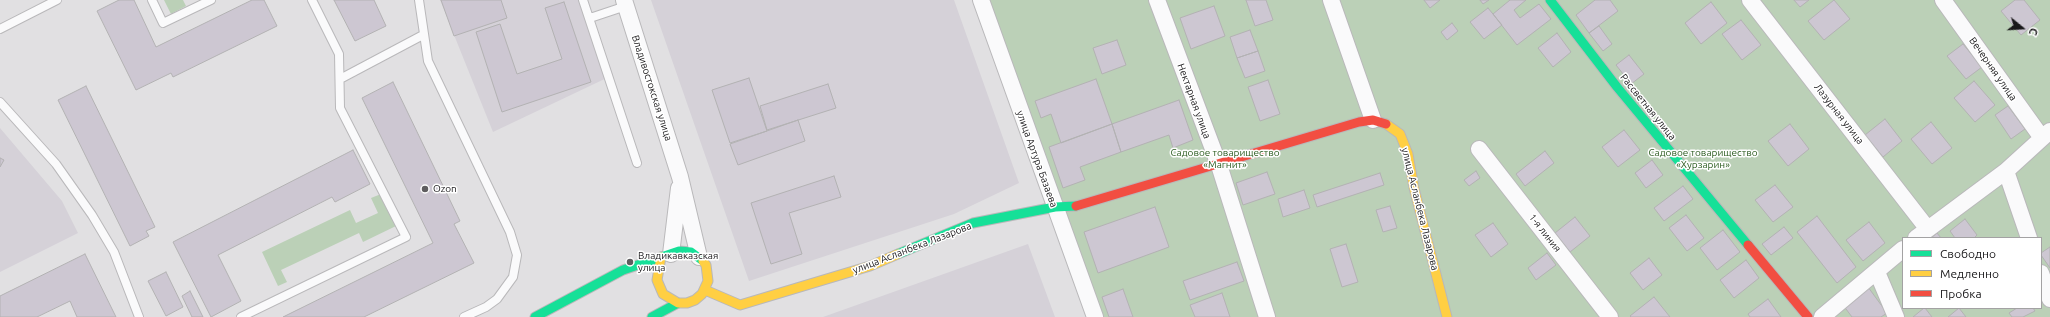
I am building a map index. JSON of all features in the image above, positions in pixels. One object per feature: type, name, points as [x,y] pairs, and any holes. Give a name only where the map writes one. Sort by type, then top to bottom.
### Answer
[{"type":"street","name":"улица Артура Базаева","points":[[981,0],[1095,317]]},
{"type":"street","name":"Нектарная улица","points":[[1157,0],[1219,165],[1267,317]]},
{"type":"street","points":[[1331,0],[1373,120]]},
{"type":"street","name":"Рассветная улица","points":[[1550,0],[1617,87],[1808,317]]},
{"type":"street","name":"Лазурная улица","points":[[1750,0],[1921,233]]},
{"type":"street","name":"Вечерняя улица","points":[[1943,0],[2046,135]]},
{"type":"street","name":"Владивостокская улица","points":[[625,3],[680,177],[699,257],[706,265],[708,272],[708,281],[705,290]]},
{"type":"street","name":"улица Асланбека Лазарова","points":[[705,290],[743,311],[870,266],[972,223],[1055,207],[1081,206],[1359,122],[1373,120],[1389,125],[1400,134],[1405,147],[1447,317]]},
{"type":"street","points":[[1921,233],[2006,171],[2046,135]]},
{"type":"street","name":"1-я линия","points":[[1479,149],[1610,317]]},
{"type":"street","points":[[2006,171],[2029,237]]},
{"type":"street","name":"Владивостокская улица","points":[[680,177],[666,255],[657,275],[658,286],[663,294],[685,305]]},
{"type":"street","points":[[1822,317],[1902,250]]},
{"type":"street","points":[[535,317],[623,270],[679,251],[691,252],[699,257]]},
{"type":"street","points":[[1877,272],[1896,317]]},
{"type":"street","points":[[2042,276],[2050,299]]},
{"type":"street","points":[[652,317],[695,300],[705,290]]},
{"type":"lane","points":[[0,29],[57,0]]},
{"type":"lane","points":[[152,0],[163,22],[210,0]]},
{"type":"lane","points":[[241,317],[406,237],[340,108],[339,54],[312,0]]},
{"type":"lane","points":[[419,0],[428,61],[510,232],[517,255],[513,277],[497,299],[464,317]]},
{"type":"lane","points":[[584,0],[637,163]]},
{"type":"lane","points":[[590,18],[625,3]]},
{"type":"lane","points":[[340,79],[423,35]]},
{"type":"lane","points":[[0,102],[56,164],[92,216],[114,252],[139,317]]},
{"type":"shaded area","points":[[440,0],[587,0],[613,75],[493,132]]},
{"type":"shaded area","points":[[651,0],[954,0],[1019,183],[954,214],[749,281]]},
{"type":"shaded area","points":[[0,128],[62,201],[78,233],[0,272]]},
{"type":"shaded area","points":[[1028,244],[1055,317],[823,317]]},
{"type":"green space","points":[[164,0],[183,0],[186,6],[171,14]]},
{"type":"green space","name":"Садовое товарищество «Хурзарин»","points":[[978,0],[2050,0],[2050,317],[1092,317]]},
{"type":"green space","points":[[381,194],[396,226],[363,242],[359,233],[281,270],[287,282],[278,286],[262,252],[350,210],[356,223],[378,213],[371,198]]},
{"type":"building","points":[[119,0],[134,0],[156,47],[252,0],[264,0],[277,26],[173,77],[171,73],[136,90],[97,11]]},
{"type":"building","points":[[334,0],[374,0],[386,26],[355,41]]},
{"type":"building","points":[[441,0],[501,0],[507,18],[454,36]]},
{"type":"building","points":[[1246,0],[1266,0],[1273,20],[1255,26]]},
{"type":"building","points":[[1424,0],[1440,0],[1430,8]]},
{"type":"building","points":[[1480,0],[1489,0],[1483,4]]},
{"type":"building","points":[[1510,0],[1526,0],[1514,10],[1520,18],[1539,4],[1551,19],[1517,45],[1493,14]]},
{"type":"building","points":[[1595,0],[1610,0],[1618,11],[1589,33],[1576,15]]},
{"type":"building","points":[[1794,0],[1809,0],[1800,7]]},
{"type":"building","points":[[1834,0],[1850,19],[1824,40],[1808,21]]},
{"type":"building","points":[[2015,0],[2024,0],[2040,20],[2021,35],[2001,11]]},
{"type":"building","points":[[564,2],[591,82],[502,112],[476,32],[500,24],[517,74],[562,59],[545,8]]},
{"type":"building","points":[[1711,2],[1727,23],[1701,44],[1685,23]]},
{"type":"building","points":[[1214,6],[1225,36],[1191,49],[1180,18]]},
{"type":"building","points":[[1488,8],[1502,25],[1484,39],[1470,22]]},
{"type":"building","points":[[1741,20],[1761,45],[1742,60],[1722,34]]},
{"type":"building","points":[[1452,23],[1458,31],[1447,40],[1441,32]]},
{"type":"building","points":[[1599,26],[1612,44],[1603,51],[1589,33]]},
{"type":"building","points":[[1250,30],[1258,51],[1237,58],[1230,37]]},
{"type":"building","points":[[1557,33],[1571,52],[1553,67],[1538,48]]},
{"type":"building","points":[[1117,40],[1126,65],[1102,74],[1093,48]]},
{"type":"building","points":[[1963,44],[1982,67],[1966,79],[1947,56]]},
{"type":"building","points":[[1258,51],[1265,71],[1245,78],[1237,58]]},
{"type":"building","points":[[1629,55],[1644,74],[1631,84],[1616,65]]},
{"type":"building","points":[[749,78],[767,131],[730,143],[712,90]]},
{"type":"building","points":[[1096,79],[1112,124],[1061,143],[1051,114],[1041,118],[1035,101]]},
{"type":"building","points":[[1268,80],[1280,114],[1260,121],[1248,87]]},
{"type":"building","points":[[1974,81],[1995,105],[1975,122],[1954,98]]},
{"type":"building","points":[[393,82],[460,221],[454,224],[474,263],[364,317],[283,317],[433,243],[362,98]]},
{"type":"building","points":[[828,84],[836,108],[767,130],[760,106]]},
{"type":"building","points":[[86,86],[155,227],[146,231],[149,236],[130,246],[58,100]]},
{"type":"building","points":[[1179,100],[1193,140],[1173,148],[1169,135],[1121,152],[1112,124]]},
{"type":"building","points":[[2008,106],[2025,129],[2011,139],[1995,115]]},
{"type":"building","points":[[1885,119],[1902,141],[1883,157],[1865,135]]},
{"type":"building","points":[[798,120],[805,141],[738,165],[730,144]]},
{"type":"building","points":[[1931,122],[1952,148],[1932,164],[1911,139]]},
{"type":"building","points":[[1112,124],[1121,152],[1080,167],[1085,180],[1063,188],[1049,147]]},
{"type":"building","points":[[1790,124],[1809,149],[1788,166],[1768,141]]},
{"type":"building","points":[[1624,130],[1640,150],[1618,167],[1602,147]]},
{"type":"building","points":[[353,150],[370,184],[335,202],[332,197],[218,255],[241,301],[211,317],[173,242]]},
{"type":"building","points":[[1545,151],[1554,163],[1525,186],[1516,174]]},
{"type":"building","points":[[0,158],[4,160],[0,167]]},
{"type":"building","points":[[1652,160],[1663,175],[1646,188],[1635,173]]},
{"type":"building","points":[[1476,171],[1480,178],[1469,186],[1464,180]]},
{"type":"building","points":[[1267,172],[1275,194],[1243,205],[1236,183]]},
{"type":"building","points":[[1380,173],[1384,185],[1317,207],[1313,195]]},
{"type":"building","points":[[834,176],[841,197],[789,213],[802,254],[771,264],[751,203]]},
{"type":"building","points":[[1775,185],[1793,207],[1773,222],[1755,200]]},
{"type":"building","points":[[1683,186],[1693,199],[1664,221],[1654,208]]},
{"type":"building","points":[[1304,190],[1310,208],[1283,217],[1278,199]]},
{"type":"building","points":[[1390,206],[1397,228],[1383,232],[1376,210]]},
{"type":"building","points":[[1155,207],[1169,247],[1098,273],[1084,232]]},
{"type":"building","points":[[1686,215],[1704,238],[1687,251],[1669,228]]},
{"type":"building","points":[[1817,216],[1856,267],[1837,283],[1797,232]]},
{"type":"building","points":[[1575,217],[1590,236],[1570,252],[1555,233]]},
{"type":"building","points":[[1965,219],[1977,235],[1975,237],[1954,237],[1950,231]]},
{"type":"building","points":[[1869,222],[1885,243],[1863,261],[1846,240]]},
{"type":"building","points":[[1493,223],[1508,244],[1491,257],[1475,235]]},
{"type":"building","points":[[1784,227],[1793,238],[1771,255],[1762,244]]},
{"type":"building","points":[[1723,230],[1740,252],[1717,270],[1700,248]]},
{"type":"building","points":[[1937,233],[1940,237],[1932,237]]},
{"type":"building","points":[[1346,244],[1358,282],[1342,287],[1330,249]]},
{"type":"building","points":[[2050,247],[2050,268],[2042,256],[2042,252]]},
{"type":"building","points":[[1547,253],[1556,265],[1536,280],[1528,268]]},
{"type":"building","points":[[85,254],[116,317],[77,317],[70,301],[37,317],[0,317],[0,296]]},
{"type":"building","points":[[1649,258],[1662,275],[1643,290],[1630,273]]},
{"type":"building","points":[[1746,260],[1759,278],[1734,298],[1720,280]]},
{"type":"building","points":[[1237,262],[1244,281],[1190,300],[1183,281]]},
{"type":"building","points":[[166,272],[183,307],[166,316],[148,281]]},
{"type":"building","points":[[1868,287],[1887,313],[1881,317],[1852,317],[1843,305]]},
{"type":"building","points":[[1123,289],[1133,317],[1109,317],[1102,297]]},
{"type":"building","points":[[190,291],[203,317],[192,317],[182,296]]},
{"type":"building","points":[[1222,293],[1230,317],[1195,317],[1190,305]]},
{"type":"building","points":[[1654,297],[1670,317],[1630,316]]},
{"type":"building","points":[[1768,299],[1781,317],[1750,317],[1748,314]]},
{"type":"building","points":[[1923,309],[1926,309],[1932,317],[1913,317]]},
{"type":"building","points":[[1960,309],[1966,317],[1948,317]]},
{"type":"building","points":[[2015,309],[2034,309],[2035,311],[2023,317],[2012,317],[2009,313]]},
{"type":"traffic: fast","points":[[1550,0],[1617,87],[1748,245]]},
{"type":"traffic: fast","points":[[898,254],[973,223],[1055,207],[1076,206]]},
{"type":"traffic: fast","points":[[535,317],[623,270],[679,251],[691,252],[703,261]]},
{"type":"traffic: fast","points":[[652,317],[678,303]]},
{"type":"traffic: slow","points":[[1386,124],[1400,134],[1408,154],[1414,188],[1447,317]]},
{"type":"traffic: slow","points":[[705,290],[740,305],[870,266],[898,254]]},
{"type":"traffic: slow","points":[[661,257],[657,280],[663,294],[678,303],[687,303],[695,300],[702,294],[708,281],[706,265],[703,261]]},
{"type":"traffic: jam","points":[[1076,206],[1359,122],[1373,120],[1386,124]]},
{"type":"traffic: jam","points":[[1748,245],[1808,317]]},
{"type":"place","name":"Ozon","points":[[425,189]]},
{"type":"place","name":"Владикавказская улица","points":[[630,262]]},
{"type":"park label","name":"Садовое товарищество «Магнит»","points":[[1225,158]]}]
